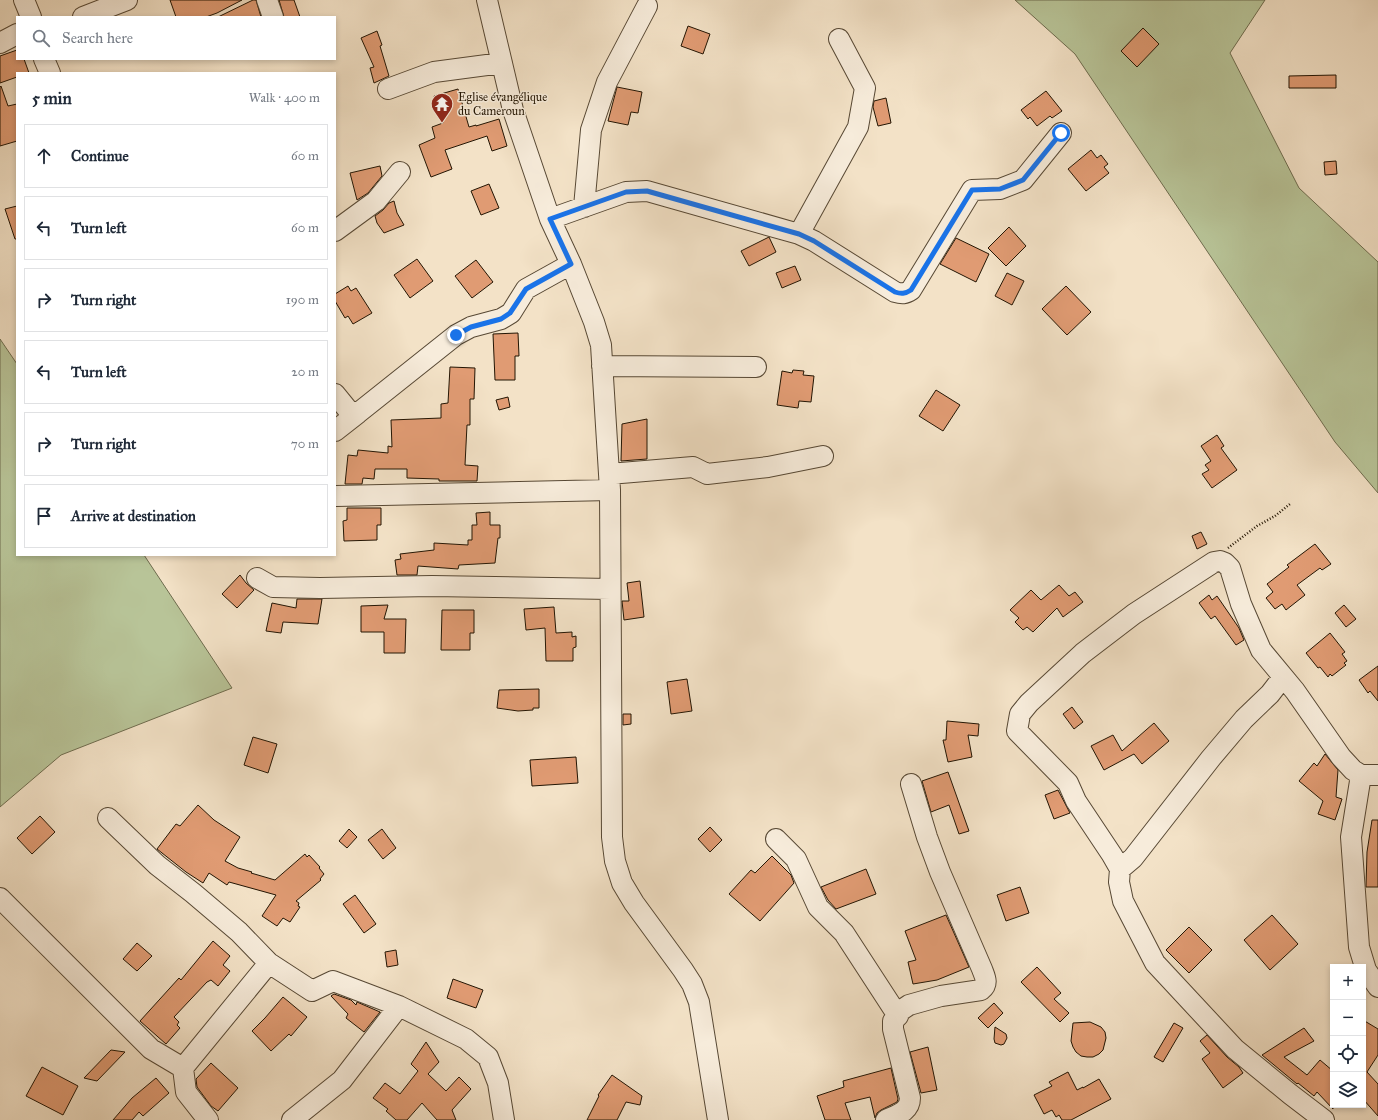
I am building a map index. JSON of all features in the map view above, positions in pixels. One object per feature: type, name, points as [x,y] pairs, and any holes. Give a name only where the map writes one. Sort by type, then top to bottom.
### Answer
[{"type":"street","points":[[24,0],[31,16]]},
{"type":"street","points":[[86,16],[127,0]]},
{"type":"street","points":[[267,0],[273,16]]},
{"type":"street","points":[[487,0],[513,110],[550,219],[571,264],[594,322],[601,345],[609,482],[612,837],[615,861],[622,883],[634,903],[684,970],[692,984],[699,1002],[718,1120]]},
{"type":"street","points":[[584,207],[591,130],[607,82],[646,6]]},
{"type":"street","points":[[0,43],[16,35]]},
{"type":"street","points":[[799,234],[858,127],[865,88],[839,39]]},
{"type":"street","points":[[44,60],[50,72]]},
{"type":"street","points":[[388,89],[434,72],[502,63]]},
{"type":"street","points":[[550,219],[626,192],[647,191],[799,234],[814,241],[895,292],[901,294],[907,293],[911,290],[972,190],[1000,189],[1023,180],[1061,133]]},
{"type":"street","points":[[336,230],[376,201],[400,172]]},
{"type":"street","points":[[336,430],[456,335],[471,327],[501,319],[510,313],[526,289],[571,264]]},
{"type":"street","points":[[602,366],[756,367]]},
{"type":"street","points":[[336,395],[348,410],[358,412]]},
{"type":"street","points":[[336,496],[609,482],[693,467],[707,474],[768,467],[823,456]]},
{"type":"street","points":[[1324,1120],[1235,1049],[1155,963],[1123,901],[1119,882],[1120,869],[1112,855],[1076,801],[1068,784],[1016,731],[1020,714],[1029,703],[1077,658],[1112,629],[1208,565],[1220,560],[1230,568],[1241,604],[1261,650],[1294,691],[1341,757],[1353,770],[1370,775],[1351,837],[1359,947],[1366,970],[1378,987]]},
{"type":"street","points":[[258,578],[273,587],[320,588],[432,586],[610,589]]},
{"type":"street","points":[[1120,869],[1133,858],[1211,758],[1244,719],[1270,694],[1283,677]]},
{"type":"street","points":[[886,1120],[907,1109],[910,1105],[910,1098],[893,1029],[893,1021],[898,1016],[900,1011],[909,1005],[941,996],[981,990],[986,984],[984,974],[927,837],[911,784]]},
{"type":"street","points":[[108,818],[157,865],[239,932],[269,964],[312,991],[333,981],[399,1006],[466,1039],[488,1057],[498,1083],[504,1120]]},
{"type":"street","points":[[776,839],[796,859],[818,906],[844,933],[898,1016]]},
{"type":"street","points":[[0,898],[151,1049],[183,1068]]},
{"type":"street","points":[[201,1116],[186,1092],[183,1068],[269,964]]},
{"type":"street","points":[[292,1120],[342,1080],[399,1006]]},
{"type":"path","points":[[1220,560],[1230,546],[1257,526],[1275,516],[1290,504]]},
{"type":"green space","points":[[1015,0],[1265,0],[1230,53],[1299,188],[1378,262],[1378,493],[1335,442],[1075,54]]},
{"type":"green space","points":[[0,339],[16,363],[16,556],[145,556],[232,688],[61,755],[0,807]]},
{"type":"building","points":[[170,0],[242,0],[209,16],[176,16]]},
{"type":"building","points":[[253,0],[256,0],[261,16],[220,16]]},
{"type":"building","points":[[279,0],[294,0],[300,16],[284,16]]},
{"type":"building","points":[[688,26],[710,34],[703,54],[681,46]]},
{"type":"building","points":[[1143,28],[1159,44],[1137,67],[1121,51]]},
{"type":"building","points":[[377,31],[382,45],[380,46],[389,76],[374,83],[370,68],[374,67],[361,38]]},
{"type":"building","points":[[16,50],[16,60],[24,60],[29,72],[16,72],[16,77],[0,83],[0,56]]},
{"type":"building","points":[[1336,75],[1336,88],[1289,88],[1289,76]]},
{"type":"building","points":[[1,86],[8,106],[16,104],[16,141],[0,146]]},
{"type":"building","points":[[617,87],[642,92],[638,113],[631,112],[628,125],[608,121]]},
{"type":"building","points":[[458,89],[469,127],[499,119],[507,146],[492,151],[487,136],[445,150],[452,169],[431,177],[419,145],[435,138],[432,127],[443,123],[434,96]]},
{"type":"building","points":[[1046,91],[1062,111],[1052,118],[1050,116],[1037,126],[1030,117],[1028,119],[1021,110]]},
{"type":"building","points":[[886,98],[891,123],[878,126],[873,107],[874,101]]},
{"type":"building","points":[[1091,150],[1097,158],[1101,155],[1108,164],[1104,167],[1109,173],[1086,191],[1068,169]]},
{"type":"building","points":[[1336,161],[1337,174],[1325,175],[1324,162]]},
{"type":"building","points":[[380,166],[382,176],[368,193],[357,200],[350,173]]},
{"type":"building","points":[[489,184],[499,208],[481,215],[471,191]]},
{"type":"building","points":[[394,201],[397,213],[404,225],[384,233],[377,223],[375,216],[389,203]]},
{"type":"building","points":[[16,206],[16,239],[15,239],[5,209]]},
{"type":"building","points":[[1009,227],[1026,246],[1006,266],[988,248]]},
{"type":"building","points":[[769,237],[776,252],[749,266],[741,251]]},
{"type":"building","points":[[956,238],[989,254],[976,282],[940,264]]},
{"type":"building","points":[[417,259],[433,281],[410,298],[394,275]]},
{"type":"building","points":[[476,260],[493,282],[472,298],[455,276]]},
{"type":"building","points":[[795,266],[801,280],[782,288],[776,273]]},
{"type":"building","points":[[1007,273],[1024,281],[1012,305],[995,296]]},
{"type":"building","points":[[348,286],[351,291],[356,288],[372,313],[353,324],[348,316],[345,318],[336,303],[336,293]]},
{"type":"building","points":[[1066,286],[1091,312],[1067,335],[1042,309]]},
{"type":"building","points":[[518,333],[519,356],[515,356],[515,380],[495,380],[493,334]]},
{"type":"building","points":[[450,367],[475,368],[474,399],[470,399],[470,425],[467,425],[465,465],[478,466],[477,481],[439,481],[439,479],[407,478],[407,469],[375,469],[374,479],[363,478],[362,484],[345,484],[348,455],[357,456],[358,450],[388,453],[388,446],[392,447],[391,420],[441,418],[441,404],[448,403]]},
{"type":"building","points":[[793,370],[804,371],[803,375],[814,376],[811,402],[799,401],[798,408],[777,405],[782,371],[792,373]]},
{"type":"building","points":[[936,390],[960,405],[943,431],[919,416]]},
{"type":"building","points":[[508,397],[510,407],[499,410],[496,400]]},
{"type":"building","points":[[647,419],[647,459],[621,461],[622,424]]},
{"type":"building","points":[[1217,435],[1224,446],[1221,448],[1237,470],[1212,488],[1202,474],[1209,470],[1205,465],[1211,461],[1201,446]]},
{"type":"building","points":[[347,508],[381,508],[381,525],[377,525],[377,540],[344,541],[343,521],[347,520]]},
{"type":"building","points":[[490,512],[490,525],[500,525],[500,538],[498,538],[495,563],[459,565],[458,569],[418,566],[417,575],[397,575],[395,560],[401,559],[400,554],[434,550],[434,543],[468,545],[468,540],[472,540],[472,525],[477,525],[476,513]]},
{"type":"building","points":[[1201,532],[1207,544],[1197,549],[1192,536]]},
{"type":"building","points":[[1315,544],[1331,564],[1322,570],[1320,568],[1297,585],[1305,595],[1286,610],[1282,604],[1275,609],[1266,598],[1273,592],[1267,584],[1289,567],[1287,565]]},
{"type":"building","points":[[240,575],[254,590],[237,608],[222,594]]},
{"type":"building","points":[[640,581],[644,617],[624,620],[622,601],[629,601],[627,583]]},
{"type":"building","points":[[1059,585],[1069,596],[1075,592],[1083,602],[1063,617],[1057,608],[1033,632],[1027,627],[1023,630],[1015,622],[1019,618],[1010,610],[1031,590],[1041,600]]},
{"type":"building","points":[[1209,595],[1212,600],[1217,596],[1239,628],[1244,640],[1236,645],[1215,616],[1211,619],[1199,603]]},
{"type":"building","points":[[297,599],[322,599],[318,624],[283,622],[281,633],[266,631],[272,603],[296,608]]},
{"type":"building","points":[[388,605],[384,619],[406,619],[405,653],[384,653],[384,632],[361,632],[361,606]]},
{"type":"building","points":[[1344,605],[1356,619],[1346,627],[1335,613]]},
{"type":"building","points":[[554,607],[556,633],[572,632],[572,637],[576,636],[576,647],[573,648],[573,661],[546,661],[545,628],[526,630],[524,609]]},
{"type":"building","points":[[442,610],[474,610],[474,633],[470,633],[470,650],[441,650]]},
{"type":"building","points":[[1330,633],[1345,652],[1342,654],[1347,661],[1344,663],[1346,665],[1332,676],[1330,674],[1328,677],[1320,667],[1318,668],[1306,653]]},
{"type":"building","points":[[1378,666],[1378,701],[1370,691],[1368,693],[1359,680]]},
{"type":"building","points":[[687,679],[692,711],[671,714],[667,682]]},
{"type":"building","points":[[539,689],[539,708],[518,711],[497,708],[499,690]]},
{"type":"building","points":[[1072,707],[1083,722],[1074,729],[1063,714]]},
{"type":"building","points":[[623,714],[631,714],[631,724],[623,725]]},
{"type":"building","points":[[947,721],[979,724],[978,736],[968,735],[972,757],[948,762],[943,740],[946,740]]},
{"type":"building","points":[[1154,723],[1169,741],[1142,764],[1134,754],[1104,770],[1091,746],[1113,735],[1122,751]]},
{"type":"building","points":[[253,737],[277,744],[268,773],[244,765]]},
{"type":"building","points":[[1325,754],[1338,770],[1336,797],[1342,799],[1335,820],[1318,814],[1323,801],[1299,781],[1314,763],[1317,766]]},
{"type":"building","points":[[576,757],[578,783],[532,786],[530,760]]},
{"type":"building","points":[[948,772],[969,831],[959,834],[949,805],[931,812],[922,781]]},
{"type":"building","points":[[1058,790],[1070,813],[1054,819],[1045,795]]},
{"type":"building","points":[[198,805],[214,820],[240,837],[225,861],[238,868],[275,880],[305,854],[307,857],[309,855],[320,867],[319,868],[324,874],[320,879],[321,880],[296,901],[299,903],[298,906],[300,907],[290,922],[283,918],[277,926],[262,916],[276,895],[229,882],[227,885],[209,873],[203,883],[186,872],[157,849],[176,824],[180,826]]},
{"type":"building","points":[[40,816],[55,832],[32,854],[17,838]]},
{"type":"building","points":[[1372,820],[1378,820],[1378,887],[1366,887],[1367,852]]},
{"type":"building","points":[[710,827],[722,840],[710,852],[698,839]]},
{"type":"building","points":[[349,829],[357,837],[347,848],[339,841]]},
{"type":"building","points":[[382,829],[396,848],[383,859],[368,840]]},
{"type":"building","points":[[772,856],[791,875],[794,883],[760,921],[729,894],[751,870],[755,873]]},
{"type":"building","points":[[866,869],[876,894],[836,909],[828,900],[821,887]]},
{"type":"building","points":[[1020,887],[1029,913],[1006,921],[997,895]]},
{"type":"building","points":[[355,895],[376,924],[364,933],[343,904]]},
{"type":"building","points":[[946,915],[969,967],[937,980],[913,984],[908,962],[916,960],[905,931]]},
{"type":"building","points":[[1272,915],[1298,944],[1270,970],[1244,940]]},
{"type":"building","points":[[1189,927],[1212,950],[1189,973],[1166,950]]},
{"type":"building","points":[[213,941],[230,956],[223,965],[230,971],[218,986],[211,980],[207,982],[174,1017],[179,1022],[177,1025],[180,1028],[166,1044],[140,1021],[179,978],[181,980]]},
{"type":"building","points":[[137,943],[152,956],[137,971],[123,959]]},
{"type":"building","points":[[396,950],[398,965],[387,967],[385,952]]},
{"type":"building","points":[[1037,967],[1061,993],[1054,999],[1069,1013],[1060,1022],[1021,982]]},
{"type":"building","points":[[453,979],[483,990],[476,1008],[447,998]]},
{"type":"building","points":[[334,994],[351,1000],[356,1005],[357,1002],[380,1012],[364,1032],[346,1018],[348,1014],[331,996]]},
{"type":"building","points":[[283,997],[307,1017],[291,1036],[289,1034],[271,1051],[252,1031]]},
{"type":"building","points":[[994,1003],[1003,1013],[988,1028],[978,1018]]},
{"type":"building","points":[[1090,1022],[1101,1027],[1105,1032],[1106,1038],[1103,1050],[1093,1057],[1081,1056],[1076,1052],[1071,1041],[1073,1023]]},
{"type":"building","points":[[1366,1022],[1378,1029],[1378,1055],[1367,1072],[1378,1084],[1378,1116],[1366,1102]]},
{"type":"building","points":[[1174,1023],[1183,1028],[1163,1062],[1154,1057]]},
{"type":"building","points":[[995,1027],[1006,1034],[1007,1038],[1004,1044],[1001,1045],[995,1043]]},
{"type":"building","points":[[1304,1028],[1314,1041],[1284,1057],[1307,1075],[1320,1060],[1330,1068],[1330,1106],[1317,1092],[1314,1096],[1262,1055]]},
{"type":"building","points":[[1207,1035],[1227,1057],[1239,1067],[1243,1073],[1223,1088],[1202,1059],[1210,1053],[1200,1041]]},
{"type":"building","points":[[426,1042],[439,1062],[428,1074],[446,1091],[459,1077],[471,1089],[452,1110],[456,1120],[437,1120],[422,1103],[407,1120],[396,1120],[386,1111],[388,1109],[373,1098],[385,1083],[400,1094],[418,1071],[411,1064]]},
{"type":"building","points":[[928,1047],[937,1090],[921,1093],[910,1052]]},
{"type":"building","points":[[111,1050],[125,1052],[97,1081],[84,1078]]},
{"type":"building","points":[[211,1063],[238,1088],[218,1111],[211,1106],[197,1087],[196,1079]]},
{"type":"building","points":[[42,1067],[78,1086],[63,1115],[26,1096]]},
{"type":"building","points":[[891,1068],[898,1099],[897,1102],[881,1110],[877,1113],[875,1118],[870,1097],[845,1103],[851,1120],[825,1120],[817,1096],[844,1087],[843,1081]]},
{"type":"building","points":[[1068,1072],[1077,1090],[1099,1079],[1111,1099],[1071,1120],[1062,1120],[1059,1115],[1056,1117],[1052,1110],[1044,1114],[1034,1095],[1052,1086],[1049,1082]]},
{"type":"building","points":[[612,1075],[642,1096],[640,1105],[626,1102],[617,1120],[587,1120],[599,1096],[598,1095]]},
{"type":"building","points":[[156,1078],[169,1093],[143,1116],[139,1112],[132,1120],[113,1120],[132,1098]]},
{"type":"place","name":"Eglise évangélique du Cameroun","points":[[442,124]]},
{"type":"route","points":[[456,335],[471,327],[501,319],[510,313],[526,289],[571,264],[550,219],[626,192],[647,191],[799,234],[814,241],[895,292],[901,294],[907,293],[911,290],[972,190],[1000,189],[1023,180],[1061,133]]}]
